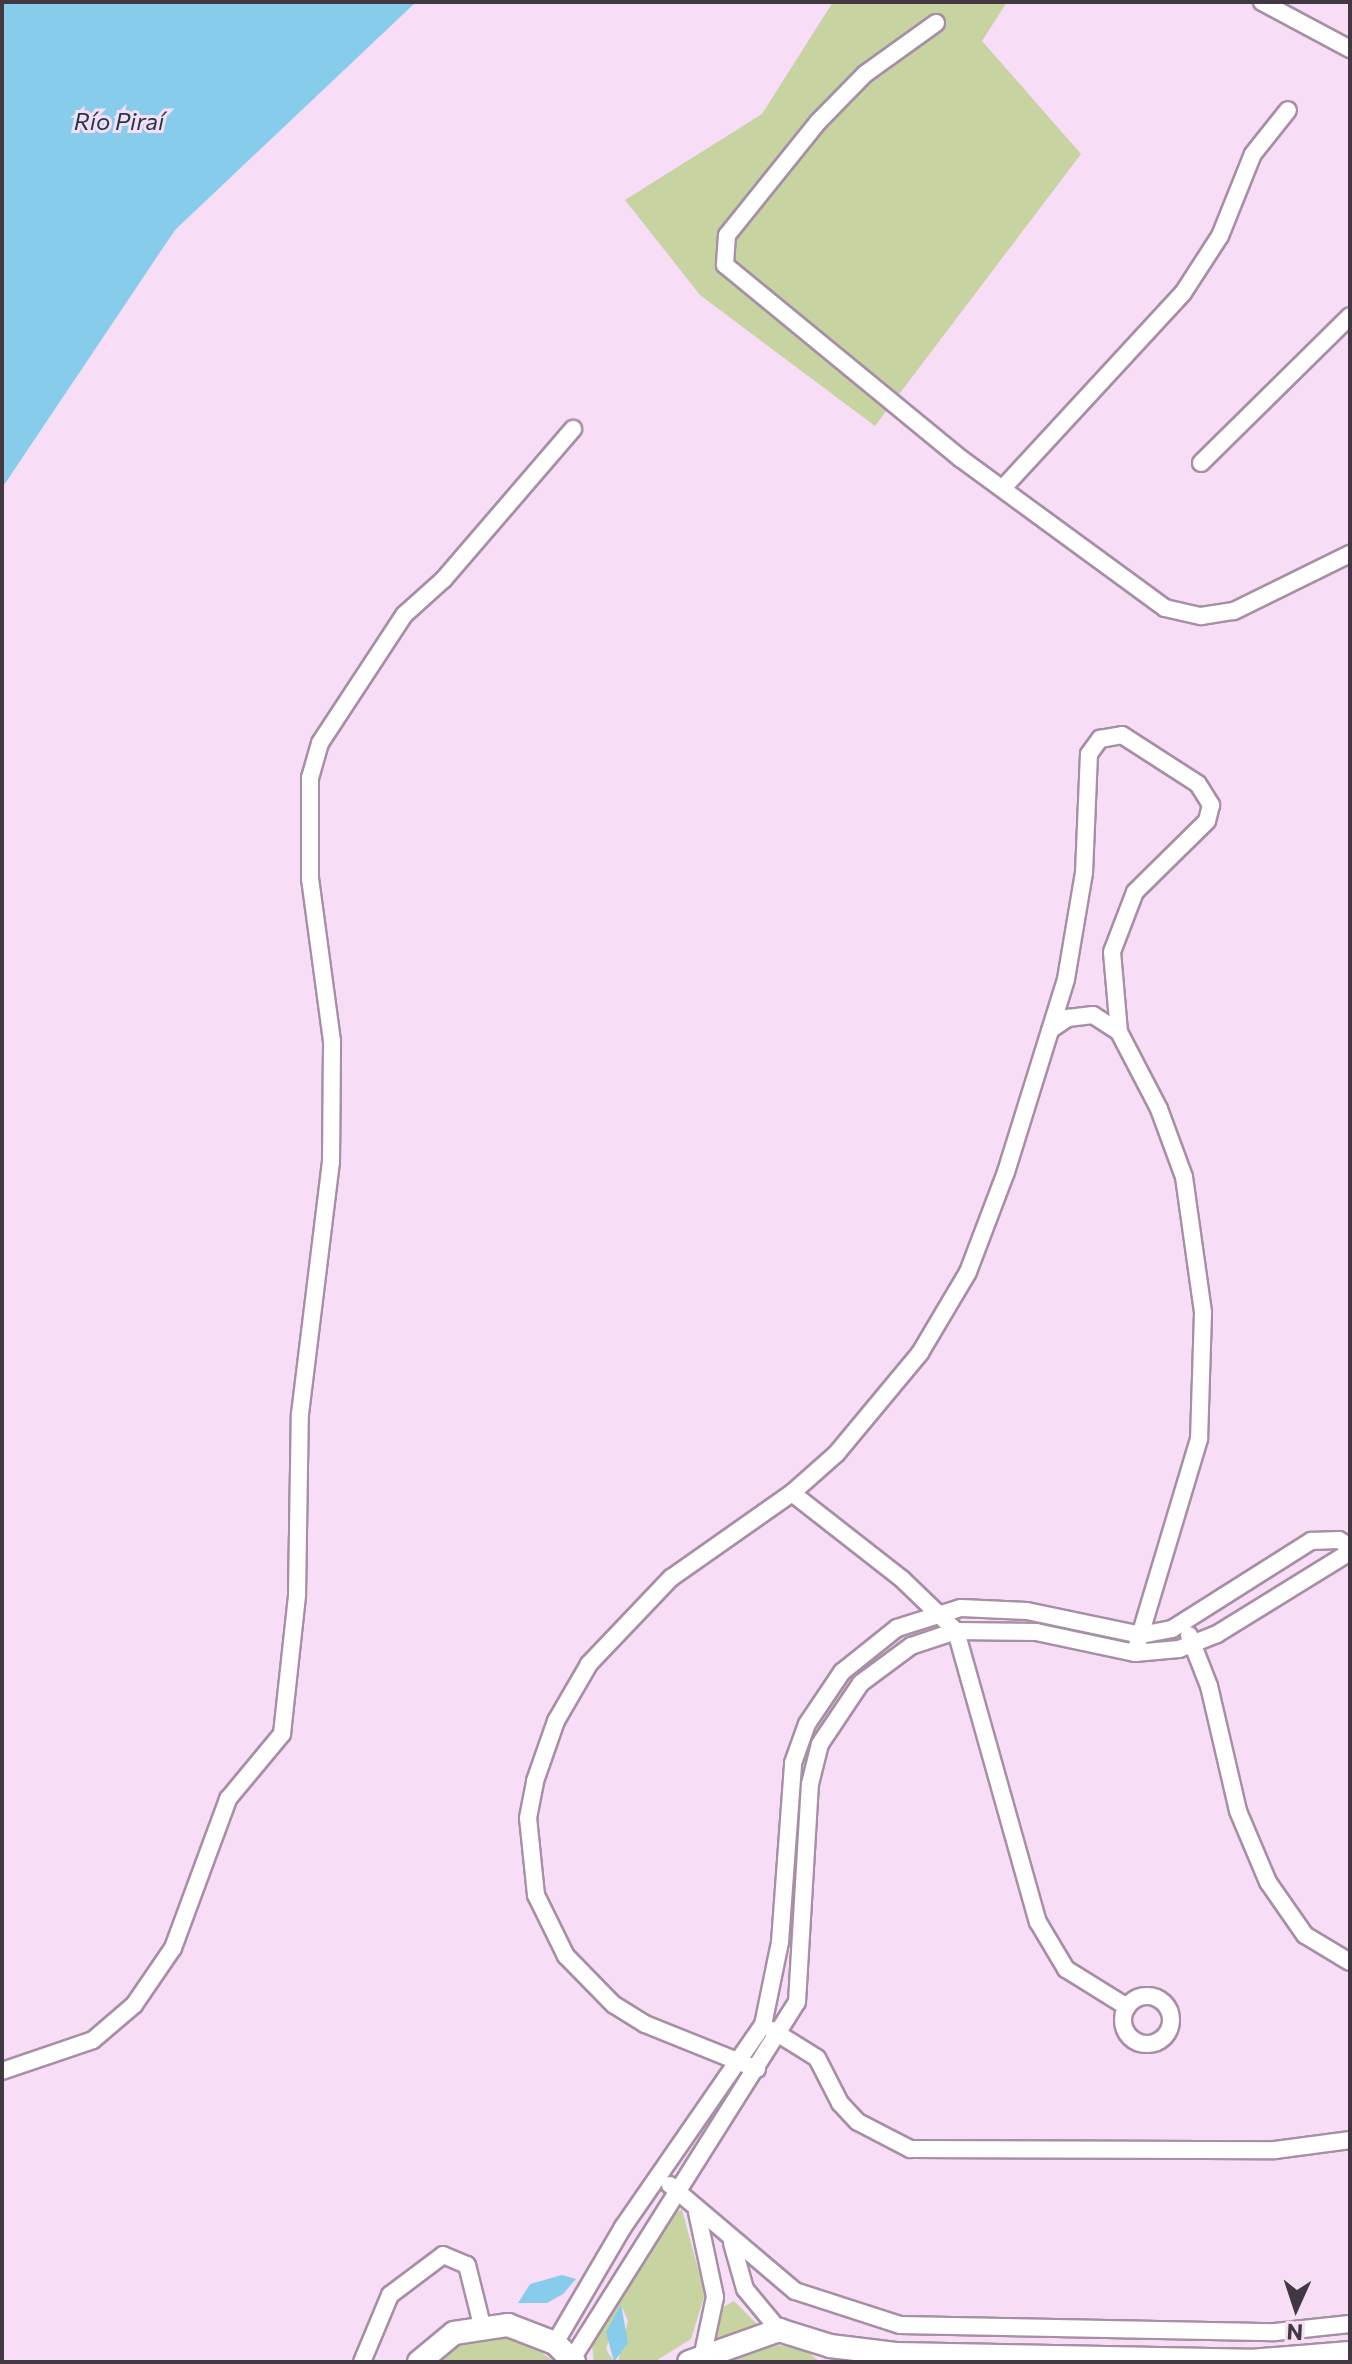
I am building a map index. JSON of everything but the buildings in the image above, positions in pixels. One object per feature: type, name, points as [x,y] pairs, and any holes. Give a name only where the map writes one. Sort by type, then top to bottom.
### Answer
[{"type":"main road","points":[[419,2362],[454,2333],[482,2325],[508,2325],[555,2343],[573,2360]]},
{"type":"main road","points":[[696,2360],[779,2330],[830,2354],[1139,2362],[1350,2353]]},
{"type":"street","points":[[1262,2],[1350,49]]},
{"type":"street","points":[[936,23],[865,74],[818,122],[727,235],[723,256],[761,300],[1003,488],[1165,608],[1201,616],[1276,595],[1350,554]]},
{"type":"street","points":[[1003,488],[1183,293],[1220,236],[1253,154],[1288,110]]},
{"type":"street","points":[[1201,463],[1350,316]]},
{"type":"street","points":[[2,2071],[93,2040],[134,2005],[173,1948],[228,1799],[282,1734],[297,1608],[308,1328],[331,1162],[332,1041],[310,879],[310,778],[320,743],[404,615],[444,579],[573,429]]},
{"type":"street","points":[[757,2069],[645,2024],[584,1978],[551,1933],[536,1895],[528,1818],[556,1721],[589,1664],[671,1578],[792,1493],[874,1414],[920,1353],[968,1272],[1066,979],[1084,873],[1089,754],[1100,739],[1122,735],[1198,784],[1211,805],[1207,821],[1135,892],[1117,932],[1112,976],[1119,1032],[1173,1141],[1196,1226],[1203,1313],[1199,1439],[1135,1653]]},
{"type":"street","points":[[1050,1030],[1068,1018],[1093,1015],[1119,1032]]},
{"type":"street","points":[[792,1493],[956,1631],[1038,1922],[1066,1969],[1127,2007]]},
{"type":"street","points":[[555,2343],[658,2176],[763,2025],[780,1942],[789,1779],[807,1724],[866,1649],[937,1612],[1027,1611],[1141,1635],[1184,1626],[1311,1541],[1339,1540],[1350,1550],[1193,1644],[1135,1653],[1036,1632],[956,1631],[911,1646],[882,1664],[842,1705],[820,1744],[808,1805],[799,1988],[781,2035],[676,2190],[573,2360]]},
{"type":"street","points":[[1184,1626],[1209,1686],[1238,1811],[1268,1882],[1305,1935],[1350,1962]]},
{"type":"street","points":[[763,2025],[817,2058],[840,2103],[858,2122],[910,2149],[1275,2150],[1350,2140]]},
{"type":"street","points":[[658,2176],[732,2243],[795,2291],[900,2325],[1275,2332],[1350,2324]]},
{"type":"street","points":[[696,2360],[715,2297],[697,2212]]},
{"type":"street","points":[[732,2243],[745,2289],[779,2330]]},
{"type":"street","points":[[362,2362],[390,2295],[443,2255],[467,2265],[482,2325]]},
{"type":"street","points":[[715,2297],[745,2289]]},
{"type":"green space","points":[[833,2],[1007,2],[982,41],[1081,154],[875,426],[700,295],[625,200],[762,114]]},
{"type":"green space","points":[[682,2210],[705,2294],[691,2339],[654,2362],[618,2362],[628,2321],[621,2305],[606,2349],[614,2362],[594,2362],[592,2345],[670,2213]]},
{"type":"green space","points":[[734,2301],[760,2327],[715,2342],[720,2309]]},
{"type":"green space","points":[[501,2336],[529,2344],[555,2362],[432,2362],[471,2339]]},
{"type":"green space","points":[[775,2345],[803,2348],[820,2362],[730,2362]]},
{"type":"water","name":"Río Piraí","points":[[2,2],[416,2],[175,230],[2,488]]},
{"type":"water","points":[[562,2275],[576,2279],[563,2294],[547,2303],[518,2303],[530,2284]]},
{"type":"water","points":[[621,2304],[628,2343],[614,2362],[606,2332]]}]
